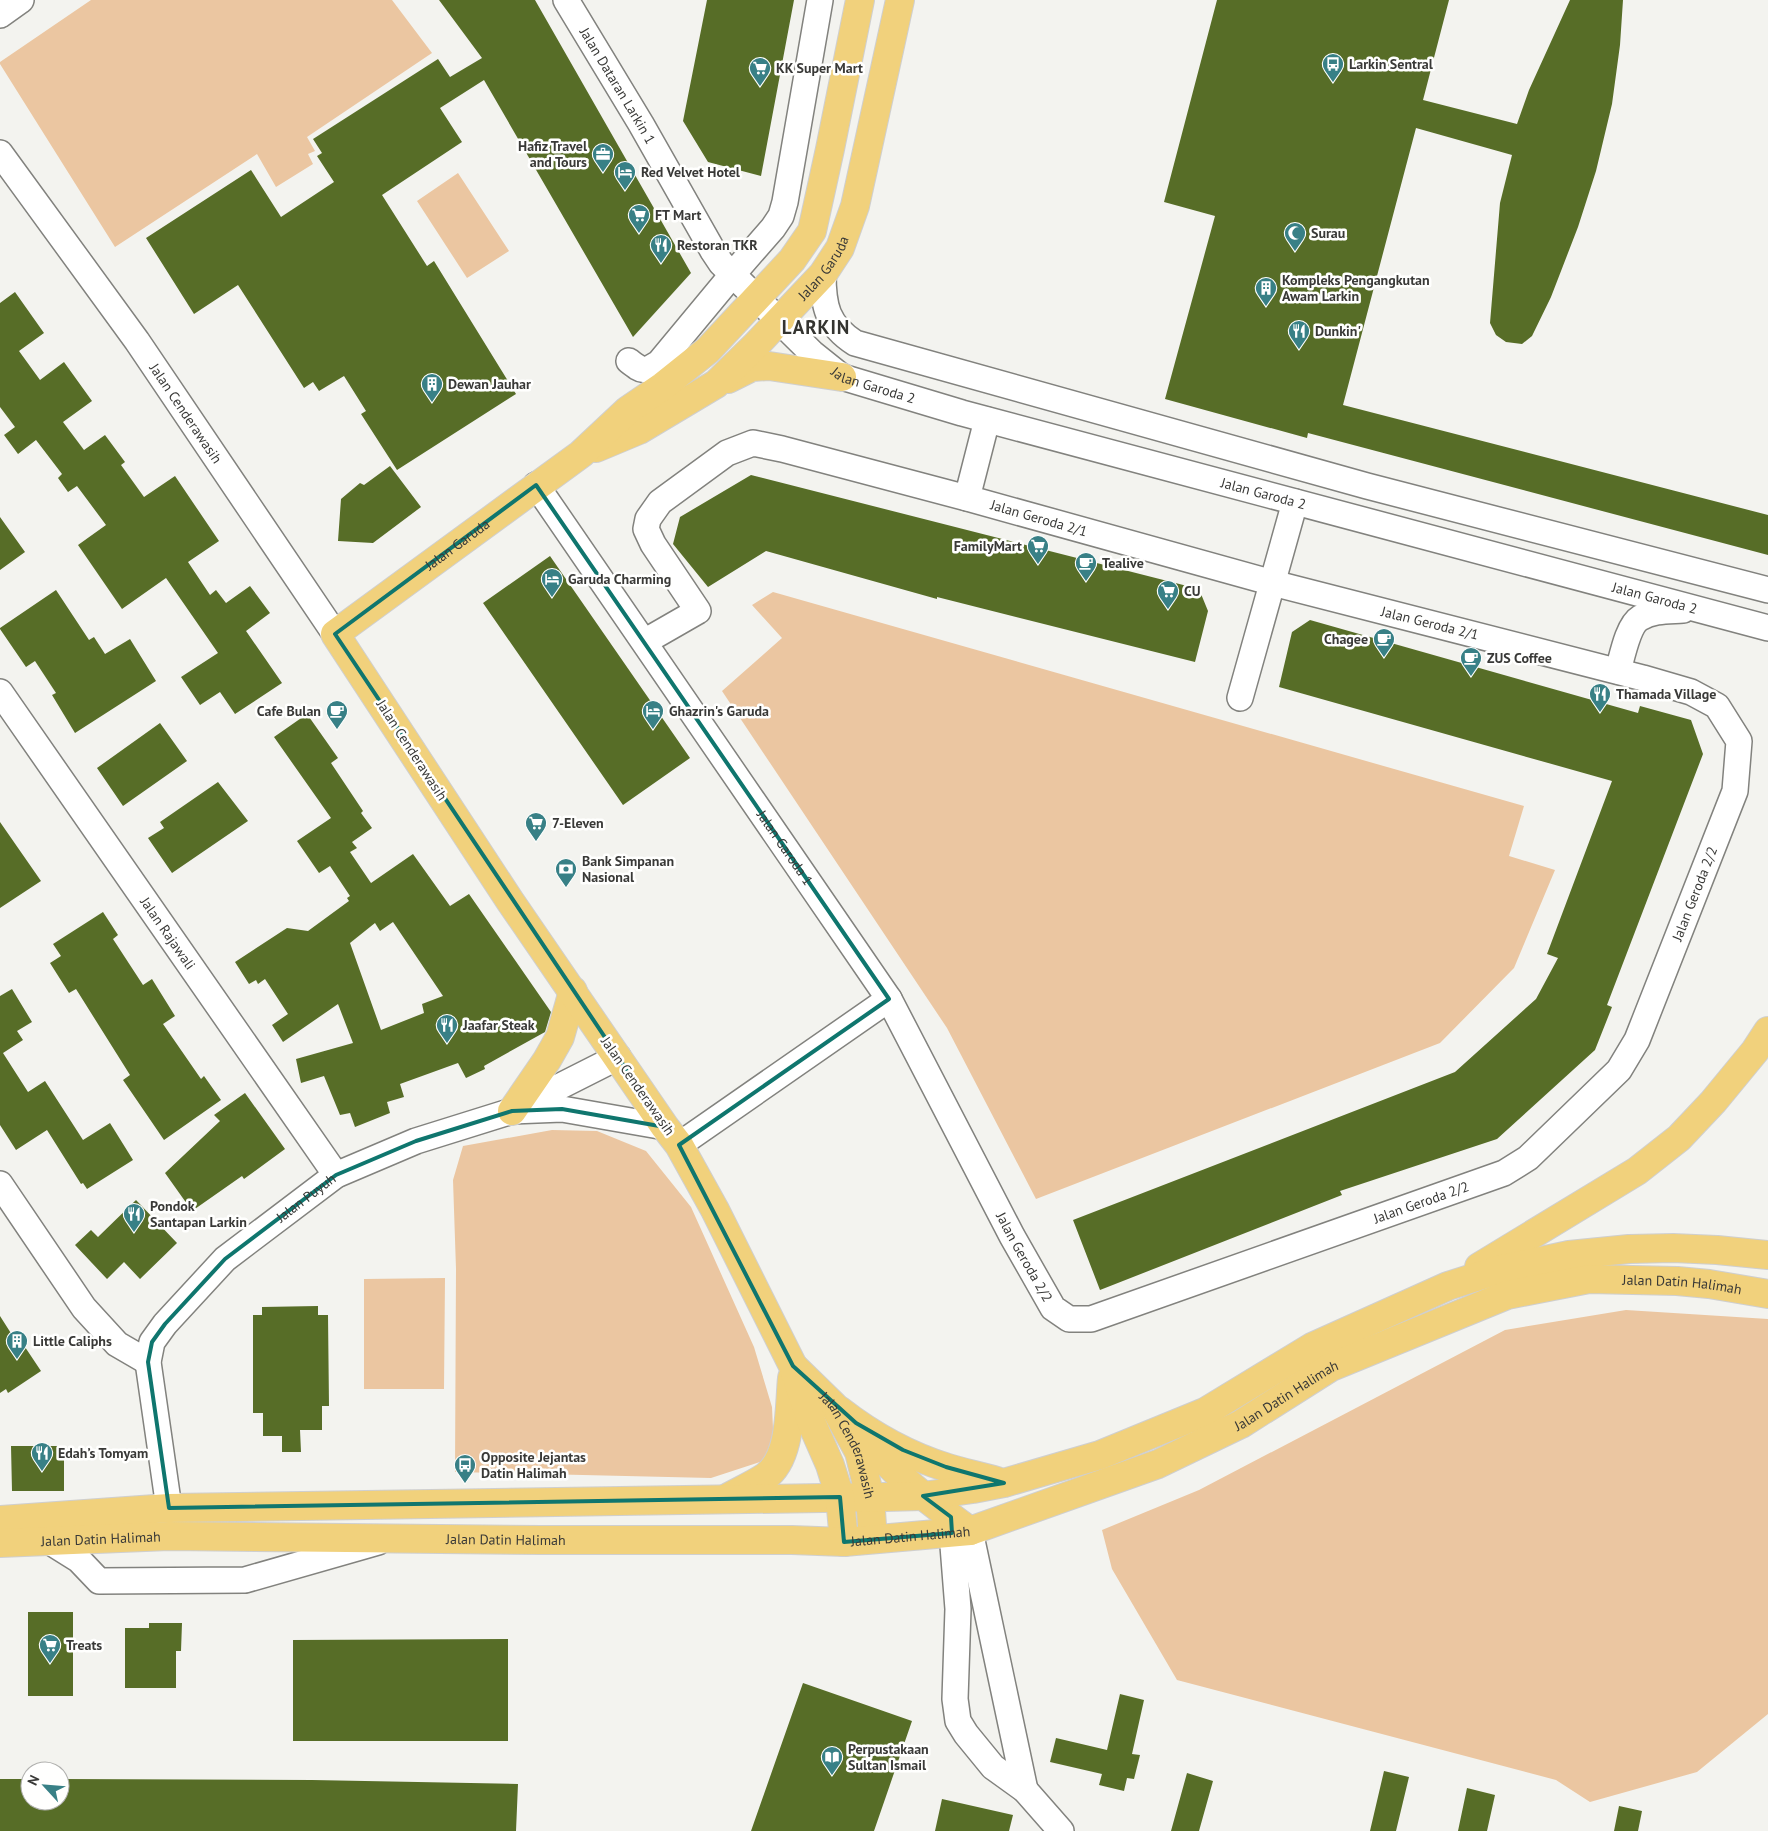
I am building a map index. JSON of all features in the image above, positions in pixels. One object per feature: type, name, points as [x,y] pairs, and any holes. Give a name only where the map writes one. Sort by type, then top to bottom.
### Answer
[{"type":"main road","name":"Jalan Garuda","points":[[335,634],[580,454],[628,410],[663,386],[708,350],[792,260],[812,231],[860,0]]},
{"type":"main road","name":"Jalan Garuda","points":[[580,454],[639,430],[716,384],[823,274],[840,248],[855,206],[900,0]]},
{"type":"main road","points":[[716,384],[752,367],[769,366],[842,377]]},
{"type":"main road","name":"Jalan Cenderawasih","points":[[335,634],[510,901],[672,1136],[715,1210],[793,1366],[812,1424],[830,1465],[840,1497],[844,1542]]},
{"type":"main road","points":[[512,1111],[547,1060],[560,1036],[573,991]]},
{"type":"main road","points":[[1448,1286],[1637,1171],[1679,1138],[1713,1102],[1768,1031]]},
{"type":"main road","name":"Jalan Datin Halimah","points":[[956,1518],[1004,1482],[1100,1455],[1204,1412],[1312,1347],[1448,1286],[1498,1270],[1569,1255],[1629,1249],[1673,1248],[1768,1255]]},
{"type":"main road","name":"Jalan Datin Halimah","points":[[0,1543],[169,1536],[844,1542],[873,1540],[1158,1464],[1241,1424],[1330,1368],[1507,1295],[1589,1279],[1650,1279],[1709,1284],[1768,1294]]},
{"type":"main road","points":[[1709,1284],[1768,1284]]},
{"type":"main road","name":"Jalan Cenderawasih","points":[[793,1366],[834,1406],[859,1452],[870,1497],[873,1540]]},
{"type":"main road","points":[[724,1500],[767,1476],[778,1462],[786,1445],[793,1366]]},
{"type":"main road","points":[[834,1406],[856,1423],[903,1450],[946,1468],[1004,1482]]},
{"type":"main road","points":[[856,1423],[875,1450],[923,1496],[956,1518]]},
{"type":"main road","name":"Jalan Datin Halimah","points":[[0,1520],[169,1508],[923,1496]]},
{"type":"street","points":[[0,14],[21,0]]},
{"type":"street","name":"Jalan Dataran Larkin 1","points":[[566,0],[641,124],[713,251],[755,298]]},
{"type":"street","points":[[629,361],[641,370],[648,370],[659,363],[732,274],[773,228],[781,216],[820,0]]},
{"type":"street","name":"Jalan Cenderawasih","points":[[0,153],[137,341],[335,634]]},
{"type":"street","points":[[823,274],[823,294],[826,312],[839,331],[856,343],[1367,486],[1767,590]]},
{"type":"street","name":"Jalan Garoda 2","points":[[755,298],[812,353],[842,377],[987,420],[1768,628]]},
{"type":"street","points":[[967,498],[987,420]]},
{"type":"street","name":"Jalan Geroda 2/1","points":[[644,642],[698,611],[653,544],[646,529],[648,519],[660,502],[727,453],[753,443],[967,498],[1273,583],[1618,671]]},
{"type":"street","name":"Jalan Garoda 1","points":[[536,485],[889,999]]},
{"type":"street","points":[[1240,698],[1295,502]]},
{"type":"street","points":[[1618,671],[1629,632],[1639,618],[1659,611],[1697,610]]},
{"type":"street","name":"Jalan Geroda 2/2","points":[[889,999],[1012,1236],[1053,1308],[1069,1319],[1091,1319],[1504,1173],[1528,1158],[1619,1070],[1637,1040],[1735,791],[1739,741],[1716,706],[1691,692],[1618,671]]},
{"type":"street","name":"Jalan Rajawali","points":[[0,692],[336,1175]]},
{"type":"street","points":[[672,1136],[889,999]]},
{"type":"street","points":[[512,1111],[618,1057]]},
{"type":"street","name":"Jalan Puyuh","points":[[169,1508],[148,1362],[152,1342],[225,1259],[336,1175],[416,1141],[512,1111],[562,1109],[672,1136]]},
{"type":"street","points":[[0,1184],[84,1308],[117,1344],[148,1362]]},
{"type":"street","points":[[956,1518],[1025,1790]]},
{"type":"street","points":[[956,1518],[958,1609],[955,1699],[958,1721],[966,1734],[993,1767],[1025,1790],[1060,1831]]},
{"type":"street","points":[[47,1540],[78,1560],[99,1581],[245,1580],[392,1538]]},
{"type":"highlighted area","points":[[536,485],[889,999],[679,1145],[793,1366],[856,1423],[903,1450],[946,1467],[1004,1483],[923,1496],[951,1517],[952,1533],[844,1542],[840,1497],[169,1508],[148,1362],[152,1342],[165,1324],[225,1259],[336,1175],[416,1141],[512,1111],[562,1109],[665,1127],[335,634]]},
{"type":"shaded area","points":[[91,0],[392,0],[432,53],[307,137],[315,151],[308,154],[313,164],[276,187],[257,154],[115,247],[0,64],[0,62]]},
{"type":"shaded area","points":[[458,173],[509,251],[467,278],[417,201]]},
{"type":"shaded area","points":[[773,592],[1524,806],[1509,856],[1555,870],[1514,968],[1440,1043],[1036,1199],[947,1028],[722,691],[782,638],[752,605]]},
{"type":"shaded area","points":[[552,1130],[597,1131],[646,1151],[691,1207],[754,1347],[772,1407],[774,1450],[763,1461],[711,1478],[455,1472],[456,1269],[453,1180],[463,1146]]},
{"type":"shaded area","points":[[445,1278],[444,1389],[364,1389],[364,1279]]},
{"type":"shaded area","points":[[1626,1310],[1768,1319],[1768,1714],[1697,1772],[1590,1802],[1556,1780],[1177,1680],[1112,1569],[1102,1530],[1199,1490],[1505,1330]]},
{"type":"building","points":[[439,0],[535,0],[691,273],[633,337],[484,80],[440,108],[462,142],[382,195],[427,266],[434,261],[516,394],[397,470],[361,414],[366,411],[344,376],[319,391],[313,382],[304,388],[238,285],[194,314],[146,238],[251,170],[281,217],[334,182],[317,156],[322,153],[313,139],[438,59],[450,77],[482,58]]},
{"type":"building","points":[[707,0],[794,0],[761,176],[708,162],[683,121]]},
{"type":"building","points":[[1217,0],[1449,0],[1423,100],[1517,124],[1529,90],[1570,0],[1623,0],[1620,45],[1612,104],[1596,171],[1578,227],[1551,297],[1532,336],[1522,344],[1506,342],[1496,335],[1490,323],[1500,203],[1512,155],[1416,128],[1343,405],[1768,515],[1768,555],[1308,433],[1307,438],[1165,399],[1215,216],[1164,202]]},
{"type":"building","points":[[15,292],[44,333],[19,351],[40,380],[64,362],[92,401],[63,422],[84,450],[105,435],[125,462],[121,465],[144,497],[175,476],[219,541],[188,562],[210,595],[216,590],[226,603],[250,586],[270,613],[246,631],[282,683],[235,714],[220,692],[200,705],[181,677],[218,653],[166,578],[122,609],[78,545],[106,525],[77,486],[68,492],[58,478],[62,474],[36,440],[18,454],[4,435],[15,427],[0,407],[0,303]]},
{"type":"building","points":[[390,466],[421,507],[373,543],[338,541],[341,499],[360,483],[364,485]]},
{"type":"building","points":[[751,475],[1199,589],[1208,611],[1195,662],[937,597],[937,599],[766,551],[708,587],[673,544],[680,517]]},
{"type":"building","points":[[0,517],[25,552],[0,570]]},
{"type":"building","points":[[550,556],[690,758],[623,805],[483,603]]},
{"type":"building","points":[[56,590],[89,640],[94,637],[105,654],[130,639],[156,681],[75,733],[52,695],[56,693],[35,661],[26,667],[0,629]]},
{"type":"building","points":[[1310,620],[1638,713],[1640,706],[1691,720],[1703,754],[1607,1005],[1612,1007],[1595,1050],[1497,1139],[1340,1191],[1342,1195],[1100,1290],[1073,1220],[1455,1072],[1536,999],[1558,958],[1547,954],[1612,781],[1279,687],[1292,632]]},
{"type":"building","points":[[307,714],[338,758],[331,763],[372,828],[352,842],[357,848],[350,852],[371,883],[413,854],[450,906],[469,894],[551,1012],[545,1032],[484,1066],[485,1069],[466,1078],[458,1063],[400,1084],[404,1097],[387,1102],[390,1113],[355,1127],[350,1113],[340,1115],[324,1076],[301,1083],[296,1059],[353,1043],[338,1004],[283,1042],[272,1025],[288,1014],[265,979],[258,984],[256,980],[249,984],[235,962],[287,928],[308,931],[349,901],[347,898],[350,896],[330,866],[319,873],[297,841],[331,818],[274,737]],"holes":[[[393,922],[443,996],[422,1004],[424,1013],[381,1030],[350,943],[375,923],[380,931]]]},
{"type":"building","points":[[160,723],[187,761],[123,806],[97,768]]},
{"type":"building","points":[[218,782],[248,821],[172,873],[148,838],[164,828],[160,822]]},
{"type":"building","points":[[0,822],[41,881],[0,908]]},
{"type":"building","points":[[103,912],[118,935],[113,939],[143,985],[152,979],[175,1016],[163,1024],[201,1079],[204,1076],[221,1100],[164,1140],[123,1080],[130,1075],[76,989],[69,993],[50,963],[61,956],[53,944]]},
{"type":"building","points":[[12,989],[32,1022],[17,1031],[23,1040],[3,1053],[28,1092],[45,1081],[83,1140],[110,1123],[133,1160],[87,1189],[83,1183],[81,1184],[47,1130],[16,1150],[0,1125],[0,996]]},
{"type":"building","points":[[245,1093],[285,1149],[244,1179],[242,1176],[192,1211],[165,1173],[220,1121],[214,1115]]},
{"type":"building","name":"Pondok Santapan Larkin","points":[[136,1200],[177,1243],[140,1279],[124,1262],[107,1279],[75,1245],[91,1230],[98,1237]]},
{"type":"building","points":[[318,1306],[318,1315],[328,1315],[329,1406],[322,1406],[322,1430],[300,1430],[301,1452],[282,1452],[282,1436],[263,1436],[263,1413],[253,1413],[253,1315],[262,1315],[262,1307]]},
{"type":"building","name":"Little Caliphs","points":[[0,1316],[21,1349],[25,1347],[41,1371],[8,1393],[6,1389],[0,1393]]},
{"type":"building","points":[[11,1446],[64,1446],[64,1491],[12,1491]]},
{"type":"building","points":[[28,1612],[73,1612],[73,1696],[28,1696]]},
{"type":"building","points":[[149,1623],[182,1623],[181,1651],[176,1651],[176,1688],[125,1688],[125,1628],[149,1628]]},
{"type":"building","points":[[508,1639],[508,1741],[293,1741],[293,1640]]},
{"type":"building","name":"Perpustakaan Sultan Ismail","points":[[803,1683],[912,1721],[874,1831],[751,1831]]},
{"type":"building","points":[[1120,1694],[1144,1700],[1132,1754],[1140,1755],[1134,1779],[1127,1778],[1124,1791],[1099,1785],[1102,1774],[1050,1762],[1056,1738],[1107,1750]]},
{"type":"building","points":[[1384,1771],[1409,1777],[1396,1831],[1370,1831]]},
{"type":"building","points":[[1187,1773],[1213,1781],[1199,1831],[1171,1831]]},
{"type":"building","points":[[0,1779],[20,1779],[20,1811],[70,1811],[70,1779],[312,1780],[518,1784],[516,1831],[0,1831]]},
{"type":"building","points":[[1467,1788],[1495,1795],[1487,1831],[1458,1831]]},
{"type":"building","points":[[942,1799],[1013,1815],[1009,1831],[935,1831]]},
{"type":"building","points":[[1619,1806],[1642,1811],[1638,1831],[1614,1831]]},
{"type":"place","name":"Larkin Sentral","points":[[1333,83]]},
{"type":"place","name":"KK Super Mart","points":[[760,87]]},
{"type":"place","name":"Hafiz Travel and Tours","points":[[603,173]]},
{"type":"place","name":"Red Velvet Hotel","points":[[625,191]]},
{"type":"place","name":"FT Mart","points":[[639,234]]},
{"type":"place","name":"Surau","points":[[1295,252]]},
{"type":"place","name":"Restoran TKR","points":[[661,264]]},
{"type":"place","name":"Kompleks Pengangkutan Awam Larkin","points":[[1266,307]]},
{"type":"place","name":"Dunkin'","points":[[1299,350]]},
{"type":"place","name":"Dewan Jauhar","points":[[432,403]]},
{"type":"place","name":"FamilyMart","points":[[1038,565]]},
{"type":"place","name":"Tealive","points":[[1086,582]]},
{"type":"place","name":"Garuda Charming","points":[[552,598]]},
{"type":"place","name":"CU","points":[[1168,610]]},
{"type":"place","name":"Chagee","points":[[1384,658]]},
{"type":"place","name":"ZUS Coffee","points":[[1471,677]]},
{"type":"place","name":"Thamada Village","points":[[1600,713]]},
{"type":"place","name":"Cafe Bulan","points":[[337,730]]},
{"type":"place","name":"Ghazrin's Garuda","points":[[653,730]]},
{"type":"place","name":"7-Eleven","points":[[536,842]]},
{"type":"place","name":"Bank Simpanan Nasional","points":[[566,888]]},
{"type":"place","name":"Jaafar Steak","points":[[447,1044]]},
{"type":"place","name":"Pondok Santapan Larkin","points":[[134,1233]]},
{"type":"place","name":"Little Caliphs","points":[[17,1360]]},
{"type":"place","name":"Edah’s Tomyam","points":[[42,1472]]},
{"type":"place","name":"Opposite Jejantas Datin Halimah","points":[[465,1484]]},
{"type":"place","name":"Treats","points":[[50,1664]]},
{"type":"place","name":"Perpustakaan Sultan Ismail","points":[[832,1776]]},
{"type":"district","name":"LARKIN","points":[[816,327]]}]
